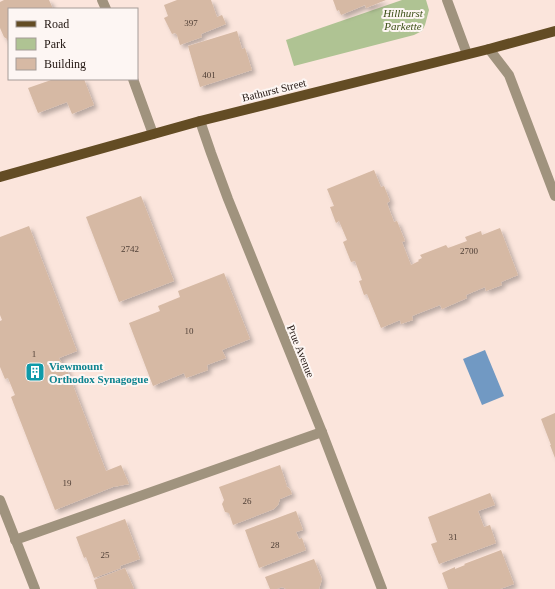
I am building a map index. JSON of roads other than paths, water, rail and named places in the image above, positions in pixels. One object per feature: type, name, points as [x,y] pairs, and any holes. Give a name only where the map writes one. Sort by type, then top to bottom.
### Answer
[{"type":"main road","name":"Bathurst Street","points":[[0,177],[200,121],[489,49],[555,31]]},
{"type":"street","points":[[447,0],[467,54]]},
{"type":"street","points":[[489,49],[509,75],[555,196]]},
{"type":"street","points":[[133,80],[152,134]]},
{"type":"street","name":"Prue Avenue","points":[[200,121],[210,153],[322,432],[382,589]]},
{"type":"street","points":[[16,540],[322,432]]},
{"type":"street","points":[[0,500],[35,589]]},
{"type":"water","points":[[485,350],[504,396],[482,405],[463,359]]},
{"type":"place","name":"Viewmount Orthodox Synagogue","points":[[35,372]]},
{"type":"park label","name":"Hillhurst Parkette","points":[[403,19]]}]
